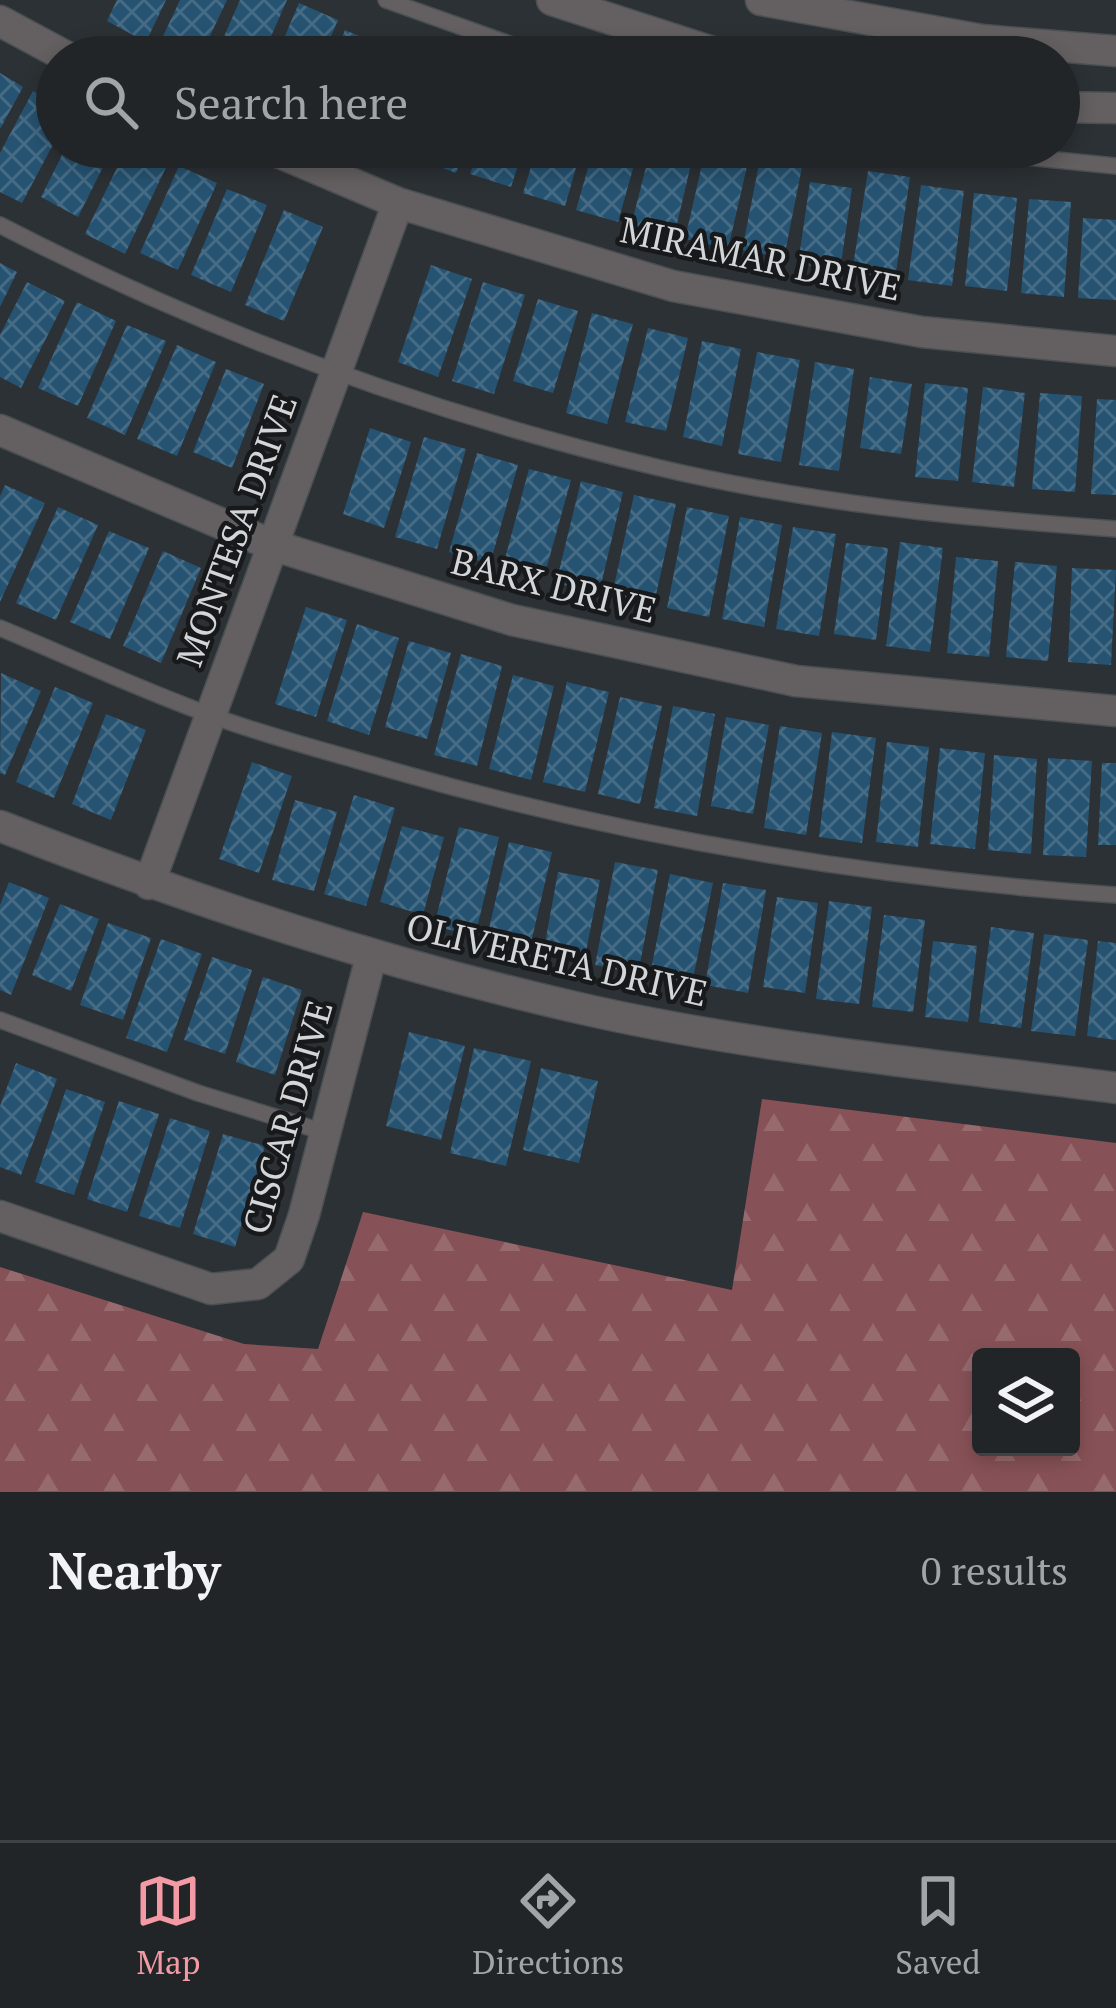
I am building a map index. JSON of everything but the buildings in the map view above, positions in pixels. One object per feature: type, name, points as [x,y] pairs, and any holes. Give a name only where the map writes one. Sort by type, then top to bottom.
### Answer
[{"type":"street","points":[[552,0],[663,36]]},
{"type":"street","points":[[761,0],[960,36]]},
{"type":"street","points":[[0,21],[36,40]]},
{"type":"street","points":[[1080,48],[1116,51]]},
{"type":"street","points":[[1080,107],[1116,108]]},
{"type":"street","name":"MIRAMAR DRIVE","points":[[316,168],[398,203],[674,286],[922,332],[1116,351]]},
{"type":"street","name":"MONTESA DRIVE","points":[[149,884],[398,203]]},
{"type":"street","name":"BARX DRIVE","points":[[0,430],[272,545],[512,620],[796,680],[1116,711]]},
{"type":"street","name":"OLIVERETA DRIVE","points":[[0,826],[149,884],[371,957],[594,1011],[751,1041],[1116,1088]]},
{"type":"street","name":"CISCAR DRIVE","points":[[0,1216],[211,1289],[257,1284],[289,1259],[371,957]]},
{"type":"lane","points":[[386,0],[479,36]]},
{"type":"lane","points":[[1080,162],[1116,166]]},
{"type":"lane","points":[[0,225],[71,261],[333,372],[448,410],[659,468],[985,519],[1116,529]]},
{"type":"lane","points":[[0,628],[212,716],[502,802],[656,837],[982,885],[1116,895]]},
{"type":"lane","points":[[0,1020],[198,1093],[324,1132]]},
{"type":"green space","points":[[762,1099],[1116,1143],[1116,1492],[0,1492],[0,1267],[244,1344],[318,1349],[363,1212],[732,1290]]}]
